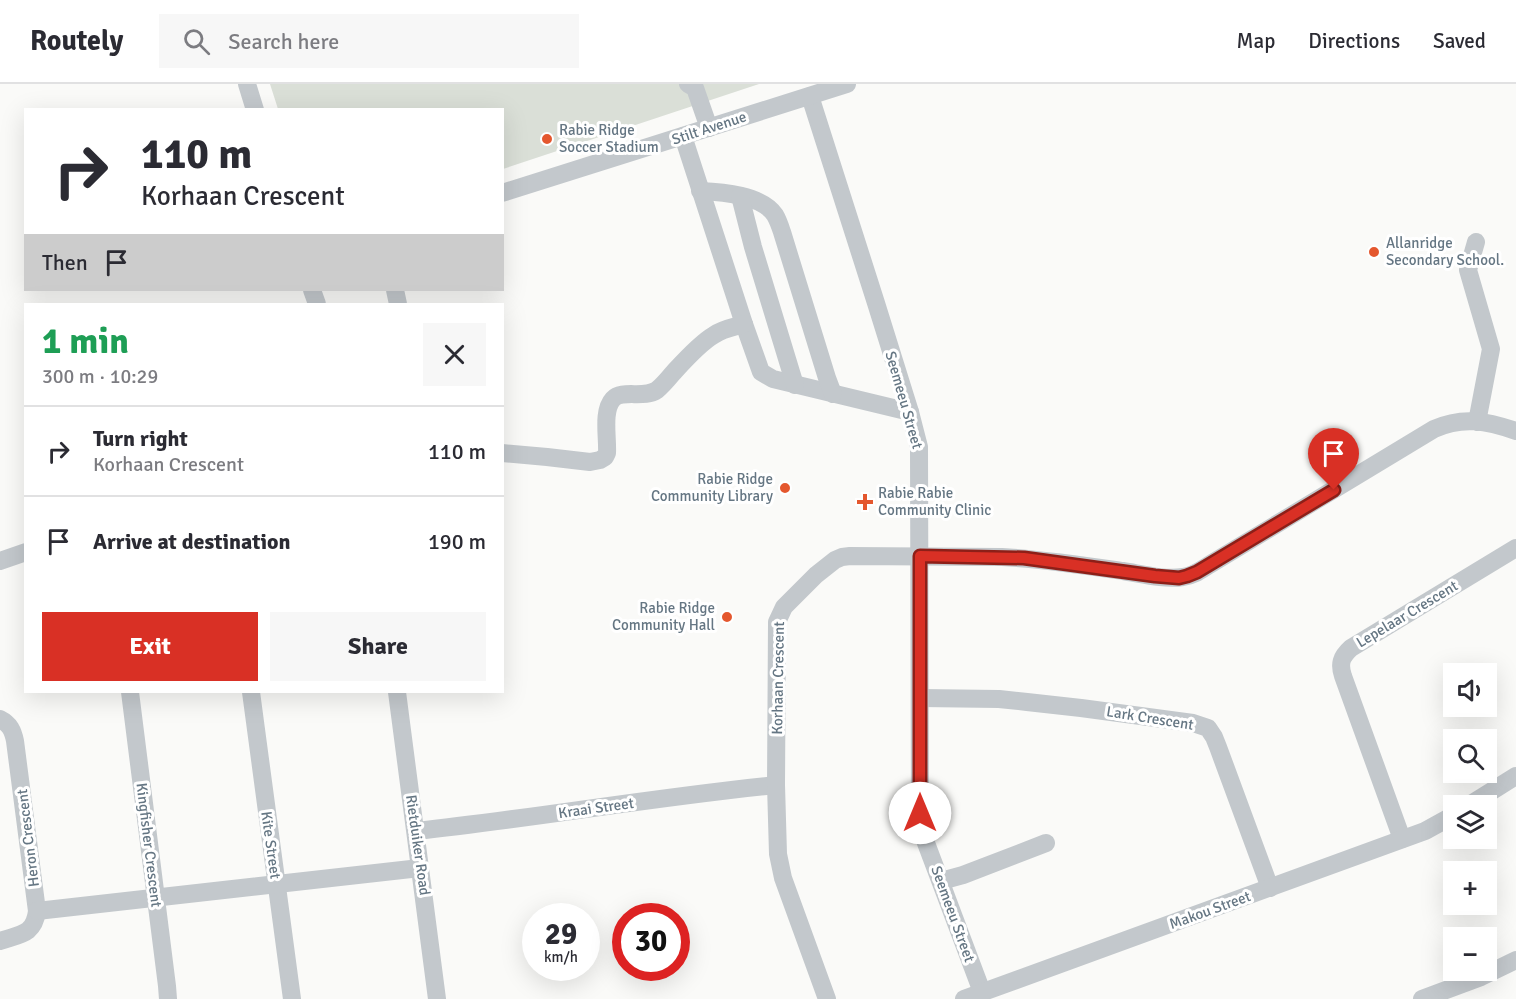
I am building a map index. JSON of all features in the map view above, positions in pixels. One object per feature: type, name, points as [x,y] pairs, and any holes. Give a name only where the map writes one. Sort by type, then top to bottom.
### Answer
[{"type":"street","points":[[247,84],[254,108]]},
{"type":"street","points":[[688,84],[694,88],[709,128]]},
{"type":"street","name":"Stilt Avenue","points":[[504,192],[847,84]]},
{"type":"street","name":"Seemeeu Street","points":[[810,96],[919,447],[920,821],[926,843],[982,992]]},
{"type":"street","points":[[683,136],[761,372],[773,379],[795,385],[910,412]]},
{"type":"street","points":[[700,190],[740,196],[765,206],[775,215],[833,394]]},
{"type":"street","points":[[740,196],[753,248],[795,385]]},
{"type":"street","points":[[1476,242],[1468,270],[1491,349],[1477,422]]},
{"type":"street","points":[[504,453],[590,462],[600,460],[607,453],[608,407],[614,398],[622,394],[651,393],[710,337],[744,324]]},
{"type":"street","name":"Korhaan Crescent","points":[[827,999],[780,868],[776,786],[779,615],[784,607],[826,566],[842,557],[1024,558],[1179,578],[1197,572],[1447,423],[1477,422],[1516,431]]},
{"type":"street","name":"Lepelaar Crescent","points":[[1402,839],[1343,676],[1342,658],[1351,648],[1516,548]]},
{"type":"street","points":[[0,561],[24,553]]},
{"type":"street","name":"Kingfisher Crescent","points":[[130,693],[168,999]]},
{"type":"street","name":"Kite Street","points":[[251,693],[292,999]]},
{"type":"street","name":"Rietduiker Road","points":[[397,693],[437,999]]},
{"type":"street","name":"Lark Crescent","points":[[921,698],[999,699],[1192,723],[1208,728],[1218,747],[1270,888]]},
{"type":"street","name":"Heron Crescent","points":[[0,719],[12,728],[15,741],[37,911]]},
{"type":"street","points":[[1486,795],[1516,776]]},
{"type":"street","name":"Kraai Street","points":[[416,831],[696,794],[776,786]]},
{"type":"street","name":"Makou Street","points":[[964,999],[1425,831],[1443,820]]},
{"type":"street","points":[[941,881],[963,875],[1046,843]]},
{"type":"street","points":[[0,941],[29,931],[35,923],[37,911],[420,868]]},
{"type":"street","points":[[1422,999],[1480,977],[1516,960]]},
{"type":"shaded area","name":"Rabie Ridge Soccer Stadium","points":[[270,84],[759,84],[504,169],[504,108],[278,108]]},
{"type":"place","name":"Rabie Ridge Soccer Stadium","points":[[547,139]]},
{"type":"place","name":"Allanridge Secondary School.","points":[[1374,252]]},
{"type":"place","name":"Rabie Ridge Community Library","points":[[785,488]]},
{"type":"place","name":"Rabie Rabie Community Clinic","points":[[865,502]]},
{"type":"place","name":"Rabie Ridge Community Hall","points":[[727,617]]},
{"type":"route","points":[[920,813],[920,556],[1024,558],[1179,578],[1197,572],[1334,490]]}]
